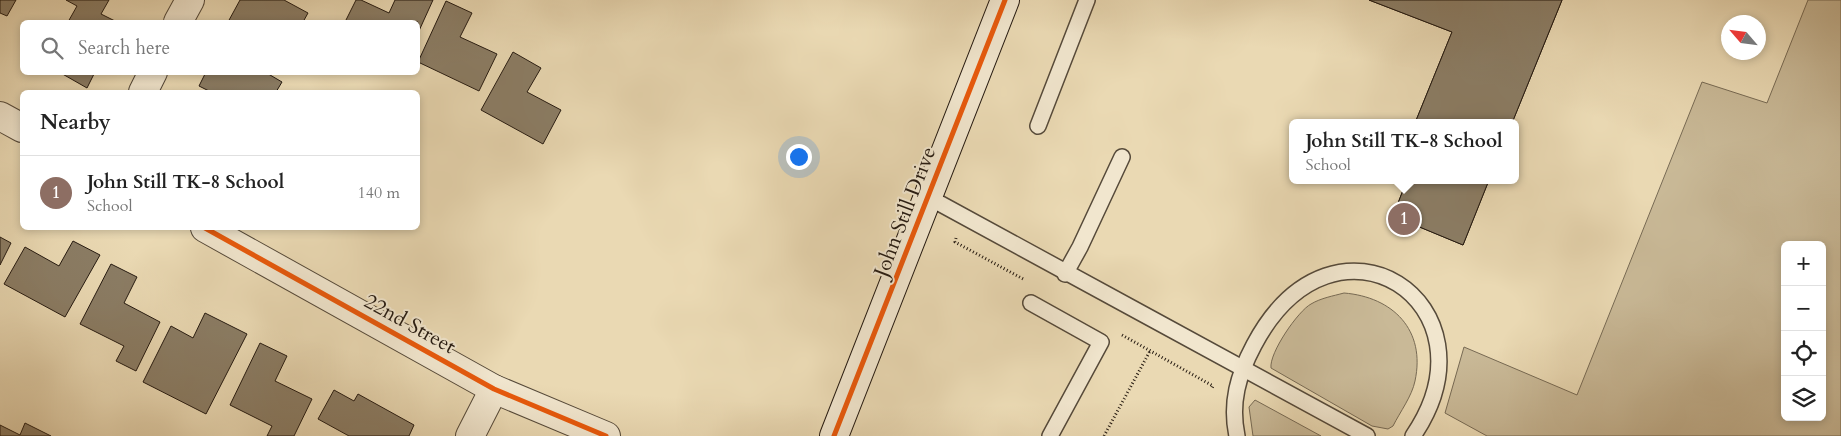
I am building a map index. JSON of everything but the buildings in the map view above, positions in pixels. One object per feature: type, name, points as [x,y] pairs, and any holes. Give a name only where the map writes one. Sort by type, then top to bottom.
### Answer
[{"type":"street","points":[[179,20],[190,0]]},
{"type":"street","name":"John Still Drive","points":[[834,436],[1005,0]]},
{"type":"street","points":[[143,90],[151,75]]},
{"type":"street","points":[[0,116],[20,127]]},
{"type":"street","name":"22nd Street","points":[[209,230],[494,389],[606,436]]},
{"type":"street","points":[[470,436],[494,389]]},
{"type":"lane","points":[[1038,126],[1087,0]]},
{"type":"lane","points":[[1065,274],[1080,247],[1122,156]]},
{"type":"lane","points":[[928,197],[1065,274],[1242,367],[1367,436]]},
{"type":"lane","points":[[1237,436],[1233,416],[1236,392],[1242,367],[1262,330],[1285,301],[1302,288],[1320,278],[1344,270],[1368,271],[1388,278],[1405,289],[1426,310],[1432,322],[1438,352],[1438,375],[1433,400],[1413,436]]},
{"type":"lane","points":[[1030,303],[1101,342],[1050,436]]},
{"type":"path","points":[[1104,436],[1150,351]]},
{"type":"shaded area","points":[[1808,0],[1841,0],[1841,436],[1487,436],[1445,413],[1464,347],[1577,395],[1702,82],[1767,103]]},
{"type":"shaded area","points":[[1344,293],[1377,301],[1391,309],[1402,319],[1410,332],[1415,346],[1417,363],[1415,381],[1409,398],[1393,426],[1388,429],[1372,426],[1271,368],[1279,343],[1305,308],[1319,300]]},
{"type":"shaded area","points":[[1255,400],[1321,436],[1253,436],[1249,407]]},
{"type":"cycle path","points":[[834,436],[1005,0]]},
{"type":"cycle path","points":[[209,230],[494,389],[606,436]]},
{"type":"place","name":"John Still TK-8 School","points":[[1404,219]]}]
